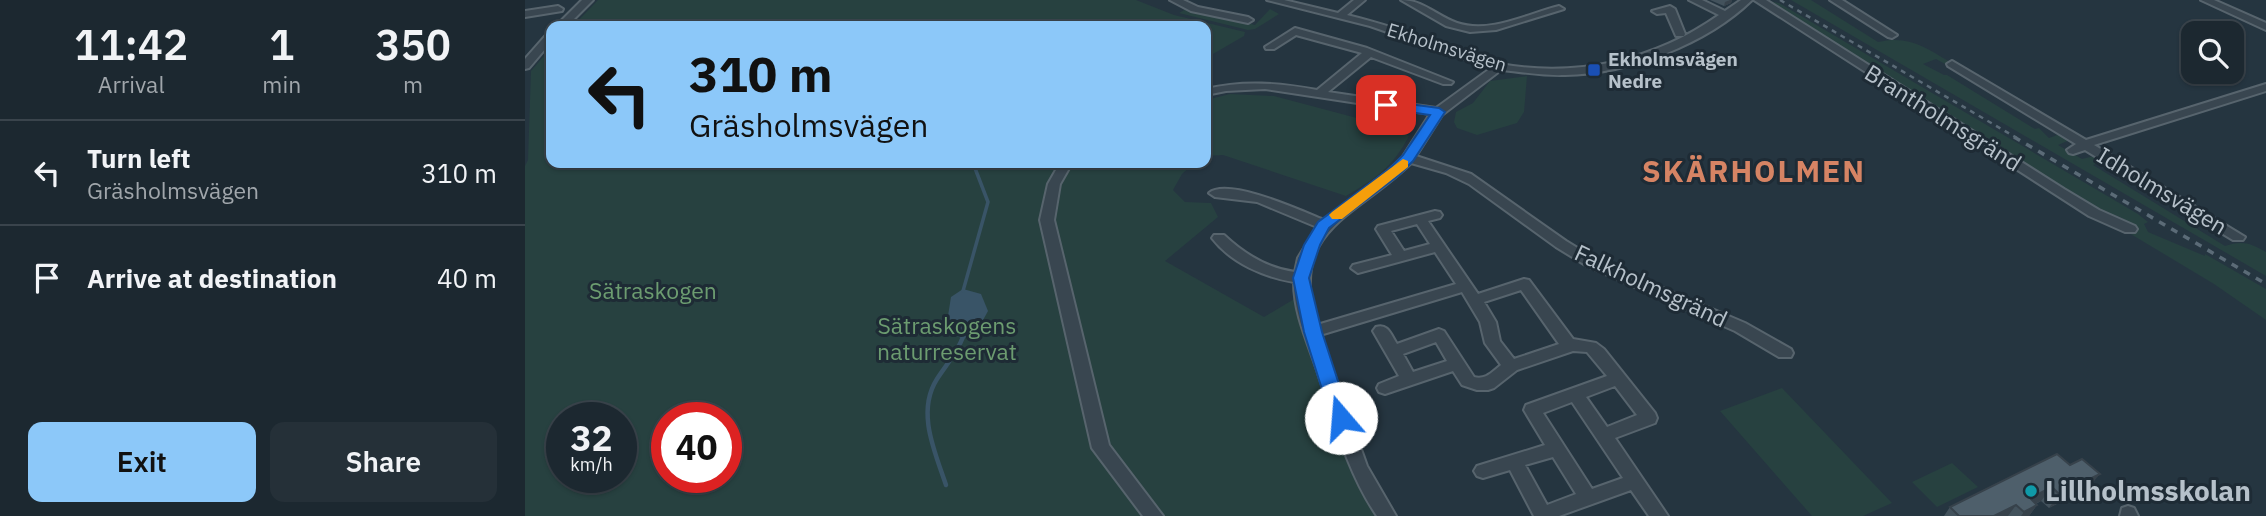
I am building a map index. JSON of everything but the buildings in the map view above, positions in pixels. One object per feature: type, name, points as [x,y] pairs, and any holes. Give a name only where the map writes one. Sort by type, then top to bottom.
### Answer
[{"type":"street","points":[[527,14],[537,0]]},
{"type":"street","points":[[566,21],[588,0]]},
{"type":"street","points":[[1175,0],[1195,9],[1248,20]]},
{"type":"street","name":"Ekholmsvägen","points":[[1272,0],[1341,15],[1498,66],[1565,72],[1618,66],[1686,41],[1747,0]]},
{"type":"street","points":[[1341,15],[1360,0]]},
{"type":"street","name":"Ekholmsvägen","points":[[1406,0],[1456,26],[1476,29],[1513,24],[1561,3]]},
{"type":"street","points":[[1694,0],[1727,15]]},
{"type":"street","name":"Brantholmsgränd","points":[[1759,0],[2059,192],[2094,213],[2130,229]]},
{"type":"street","points":[[1835,0],[1892,35]]},
{"type":"street","points":[[2206,0],[2266,24]]},
{"type":"street","points":[[2215,0],[2266,24]]},
{"type":"street","points":[[527,14],[558,9]]},
{"type":"street","points":[[1657,11],[1670,9],[1680,34]]},
{"type":"street","points":[[1270,47],[1295,31],[1363,50],[1447,82]]},
{"type":"street","points":[[525,66],[546,42]]},
{"type":"street","points":[[1321,94],[1324,88],[1368,54]]},
{"type":"street","name":"Idholmsvägen","points":[[1952,64],[2238,237]]},
{"type":"street","points":[[1387,516],[1355,461],[1313,332],[1301,278],[1312,245],[1324,225],[1394,172],[1408,158],[1439,112],[1498,66]]},
{"type":"street","points":[[1211,91],[1226,87],[1275,85],[1439,112]]},
{"type":"street","name":"Idholmsvägen","points":[[2073,150],[2094,139],[2266,87]]},
{"type":"street","name":"Falkholmsgränd","points":[[1408,158],[1473,181],[1526,221],[1591,262],[1681,304],[1760,336],[1785,353]]},
{"type":"street","points":[[1063,168],[1054,184],[1047,220],[1101,448],[1154,516]]},
{"type":"street","points":[[1215,192],[1259,198],[1324,225]]},
{"type":"street","points":[[1401,257],[1383,229],[1435,215]]},
{"type":"street","points":[[1420,219],[1475,300],[1488,322],[1493,343],[1511,366]]},
{"type":"street","points":[[1219,238],[1230,250],[1269,271],[1301,278]]},
{"type":"street","points":[[1358,268],[1438,246]]},
{"type":"street","points":[[1475,300],[1524,284],[1569,346]]},
{"type":"street","points":[[1313,332],[1465,286]]},
{"type":"street","points":[[1381,331],[1409,379]]},
{"type":"street","points":[[1394,351],[1439,335],[1468,381],[1488,384],[1511,366],[1569,346],[1591,347],[1649,418],[1603,435]]},
{"type":"street","points":[[1385,388],[1457,364]]},
{"type":"street","points":[[1588,498],[1531,410],[1618,380]]},
{"type":"street","points":[[1575,394],[1658,516]]},
{"type":"street","points":[[1483,471],[1556,449]]},
{"type":"street","points":[[1514,462],[1544,515],[1633,482]]},
{"type":"green space","points":[[598,0],[1136,0],[1174,15],[1199,21],[578,21]]},
{"type":"green space","points":[[1764,0],[1779,3],[2138,214],[2148,222],[2144,224],[2148,232],[2205,254],[2266,289],[2266,320],[2214,284],[2129,233],[2133,231],[2133,225],[2120,217],[2096,210]]},
{"type":"green space","points":[[1791,0],[1811,0],[1878,42],[1907,41],[1950,62],[1945,64],[1936,59],[1923,64],[1947,75],[2035,129],[2039,128],[2049,138],[2063,133],[2072,139],[2058,145],[2082,159],[2098,155],[2107,160],[2093,165],[2225,246],[2246,243],[2266,252],[2266,276]]},
{"type":"green space","points":[[1188,8],[1255,25],[1270,9],[1279,14],[1255,29],[1248,30],[1179,13]]},
{"type":"green space","points":[[1211,24],[1245,32],[1244,36],[1211,55]]},
{"type":"green space","name":"Sätraskogens naturreservat","points":[[546,54],[546,168],[1189,168],[1173,190],[1185,202],[1211,203],[1218,217],[1165,261],[1264,317],[1296,298],[1347,460],[1379,516],[525,516],[525,166],[528,160],[531,71]]},
{"type":"green space","points":[[1527,76],[1524,112],[1517,123],[1477,135],[1457,128],[1454,122],[1456,112],[1473,103],[1490,81]]},
{"type":"green space","points":[[1230,94],[1274,96],[1402,130],[1409,136],[1382,171],[1346,196],[1223,155],[1211,156],[1211,99]]},
{"type":"green space","points":[[1782,388],[1892,503],[1863,516],[1812,516],[1720,411]]},
{"type":"green space","points":[[1952,463],[1978,487],[1937,507],[1912,482]]},
{"type":"water","points":[[963,289],[981,294],[988,311],[977,331],[963,339],[949,332],[948,316],[951,297]]},
{"type":"waterway","points":[[963,291],[988,202],[975,168]]},
{"type":"waterway","points":[[946,485],[929,432],[928,405],[937,379],[955,354],[963,337]]},
{"type":"railway","points":[[1780,0],[2017,138]]},
{"type":"railway","points":[[2014,137],[2266,284]]},
{"type":"slow traffic","points":[[1337,215],[1403,164]]},
{"type":"place","name":"Ekholmsvägen Nedre","points":[[1594,70]]},
{"type":"place","name":"Lillholmsskolan","points":[[2031,491]]},
{"type":"district","name":"SKÄRHOLMEN","points":[[1754,172]]},
{"type":"route","points":[[1341,418],[1313,332],[1303,297],[1301,278],[1312,245],[1324,225],[1394,172],[1408,158],[1439,112],[1386,105]]},
{"type":"park label","name":"Sätraskogen","points":[[653,291]]}]
